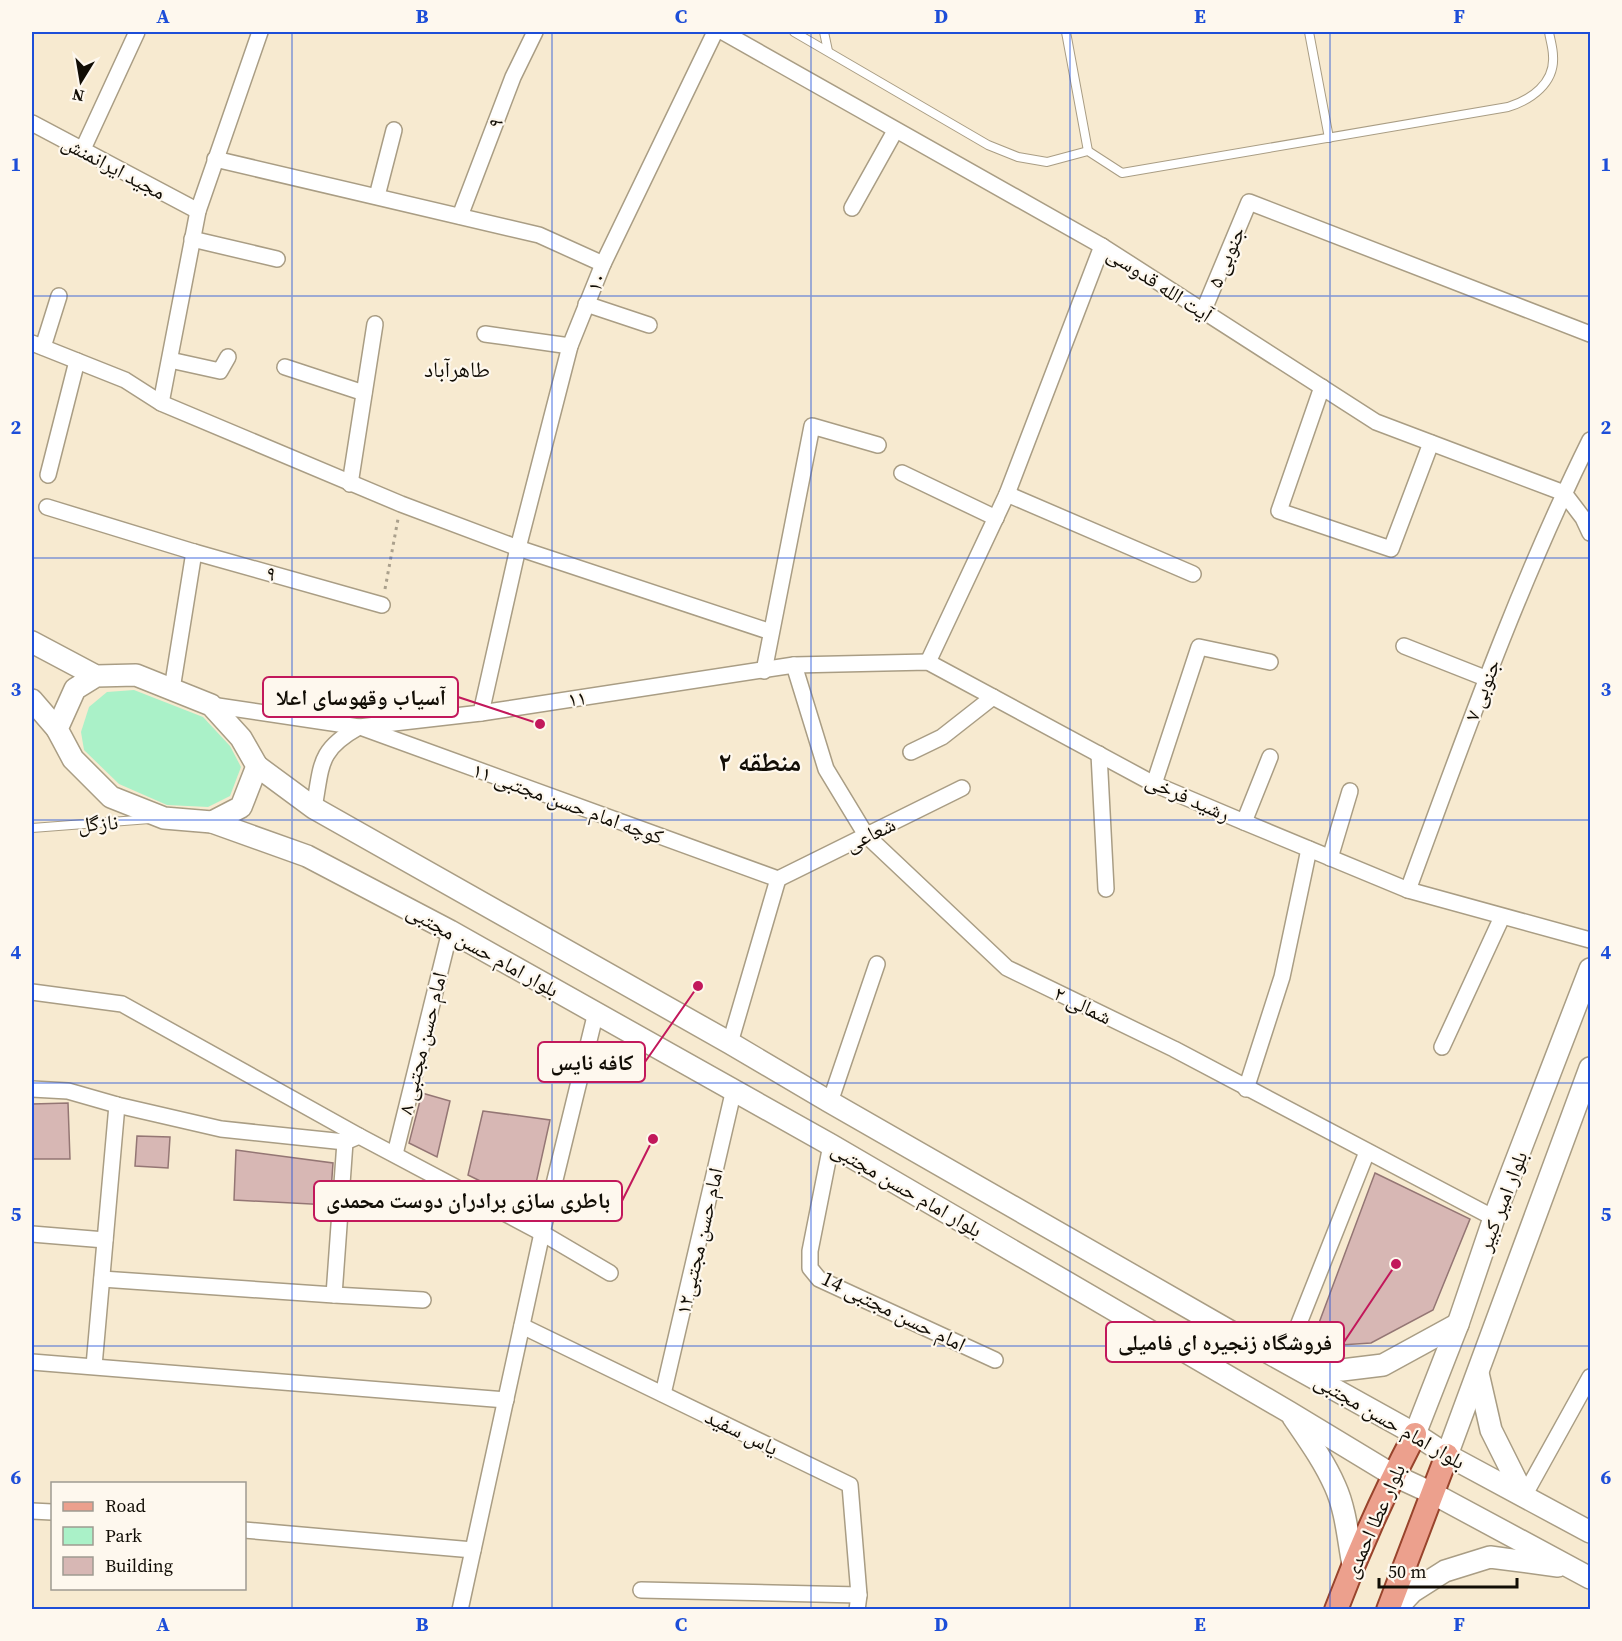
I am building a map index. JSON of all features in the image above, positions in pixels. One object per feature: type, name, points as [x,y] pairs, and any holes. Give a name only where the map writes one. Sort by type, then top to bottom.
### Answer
[{"type":"main road","points":[[32,642],[96,676],[136,675],[211,705],[241,738],[257,766],[241,807],[212,822],[164,818],[111,797],[73,759],[57,729],[32,700]]},
{"type":"main road","points":[[57,729],[75,689],[96,676]]},
{"type":"main road","name":"بلوار امام حسن مجتبی","points":[[257,766],[314,808],[730,1043],[1448,1455],[1590,1532]]},
{"type":"main road","name":"بلوار امام حسن مجتبی","points":[[212,822],[307,856],[450,931],[734,1089],[1394,1475],[1582,1573]]},
{"type":"main road","name":"بلوار امیر کبیر","points":[[1415,1434],[1458,1324],[1494,1218],[1590,969]]},
{"type":"main road","name":"بلوار امیر کبیر","points":[[1448,1455],[1590,1068]]},
{"type":"main road","points":[[1284,1361],[1342,1370],[1383,1365],[1458,1324]]},
{"type":"main road","points":[[1478,1373],[1491,1430],[1524,1496]]},
{"type":"main road","points":[[1289,1412],[1318,1454],[1336,1487],[1353,1565]]},
{"type":"main road","name":"بلوار عطا احمدی","points":[[1336,1610],[1353,1565],[1415,1434]]},
{"type":"main road","name":"بلوار عطا احمدی","points":[[1388,1610],[1448,1455]]},
{"type":"main road","points":[[1395,1610],[1412,1592],[1445,1571],[1490,1557],[1582,1573]]},
{"type":"street","points":[[82,151],[137,32]]},
{"type":"street","points":[[161,403],[198,211],[260,32]]},
{"type":"street","name":"۹","points":[[460,216],[513,77],[535,32]]},
{"type":"street","name":"۱۰","points":[[481,712],[518,548],[570,346],[603,264],[715,32]]},
{"type":"street","name":"آیت الله قدوسی","points":[[723,32],[1102,246],[1376,422],[1564,494]]},
{"type":"street","name":"مجید ایرانمنش","points":[[32,123],[198,211]]},
{"type":"street","points":[[376,196],[394,130]]},
{"type":"street","points":[[852,208],[895,130]]},
{"type":"street","points":[[215,159],[539,235],[603,264]]},
{"type":"street","name":"۵ جنوبی","points":[[1203,312],[1249,202],[1590,334]]},
{"type":"street","points":[[192,239],[277,259]]},
{"type":"street","points":[[794,666],[928,662],[1007,494],[1102,246]]},
{"type":"street","points":[[58,296],[37,345],[125,380],[161,403],[401,504],[518,548],[771,632]]},
{"type":"street","points":[[586,304],[649,325]]},
{"type":"street","points":[[350,484],[375,324]]},
{"type":"street","points":[[485,334],[570,346]]},
{"type":"street","points":[[170,360],[220,371],[228,357]]},
{"type":"street","points":[[48,475],[77,361]]},
{"type":"street","points":[[285,366],[364,393]]},
{"type":"street","points":[[1322,387],[1280,511],[1391,549],[1431,443]]},
{"type":"street","points":[[764,671],[812,426],[878,445]]},
{"type":"street","name":"۷ جنوبی","points":[[1408,890],[1485,678],[1564,494],[1590,440]]},
{"type":"street","points":[[903,473],[996,518]]},
{"type":"street","points":[[1007,494],[1193,574]]},
{"type":"street","points":[[1564,494],[1583,518],[1590,532]]},
{"type":"street","name":"۹","points":[[47,507],[194,552],[382,605]]},
{"type":"street","points":[[172,689],[194,552]]},
{"type":"street","points":[[1404,646],[1485,678]]},
{"type":"street","points":[[1154,784],[1199,647],[1270,662]]},
{"type":"street","name":"رشید فرخی","points":[[928,662],[1154,784],[1244,822],[1408,890],[1590,940]]},
{"type":"street","name":"۱۱","points":[[211,705],[359,727],[481,712],[794,666]]},
{"type":"street","name":"۲ شمالی","points":[[794,666],[826,769],[866,835],[1007,968],[1174,1049],[1494,1218]]},
{"type":"street","points":[[911,752],[942,737],[993,697]]},
{"type":"street","name":"۱۱","points":[[314,808],[321,767],[327,751],[339,738],[359,727]]},
{"type":"street","name":"کوچه امام حسن مجتبی ۱۱","points":[[359,727],[778,879]]},
{"type":"street","points":[[1099,754],[1106,889]]},
{"type":"street","points":[[1244,822],[1270,757]]},
{"type":"street","name":"شعاعی","points":[[778,879],[962,788]]},
{"type":"street","points":[[1330,858],[1350,791]]},
{"type":"street","points":[[1246,1089],[1282,977],[1309,849]]},
{"type":"street","points":[[730,1043],[778,879]]},
{"type":"street","points":[[1442,1047],[1502,917]]},
{"type":"street","name":"امام حسن مجتبی ۸","points":[[395,1154],[450,931]]},
{"type":"street","points":[[830,1102],[877,964]]},
{"type":"street","points":[[32,992],[122,1004],[352,1139],[395,1154],[542,1233],[610,1273]]},
{"type":"street","points":[[460,1610],[542,1233],[596,1012]]},
{"type":"street","points":[[32,1089],[68,1091],[117,1106],[221,1130],[352,1139]]},
{"type":"street","name":"امام حسن مجتبی۱۲","points":[[663,1394],[734,1089]]},
{"type":"street","points":[[94,1366],[117,1106]]},
{"type":"street","points":[[334,1295],[352,1139]]},
{"type":"street","name":"امام حسن مجتبی 14","points":[[831,1145],[810,1251],[810,1268],[819,1279],[995,1360]]},
{"type":"street","points":[[1284,1361],[1367,1152]]},
{"type":"street","points":[[32,1234],[105,1240]]},
{"type":"street","points":[[102,1279],[423,1300]]},
{"type":"street","name":"یاس سفید","points":[[522,1326],[850,1485],[858,1602]]},
{"type":"street","points":[[32,1362],[506,1400]]},
{"type":"street","points":[[1524,1496],[1590,1377]]},
{"type":"street","points":[[32,1510],[51,1512]]},
{"type":"street","points":[[246,1530],[473,1550]]},
{"type":"street","points":[[641,1590],[858,1602]]},
{"type":"lane","points":[[795,32],[988,145],[1018,157],[1047,162],[1088,151]]},
{"type":"lane","points":[[824,32],[828,51]]},
{"type":"lane","points":[[1066,32],[1088,151],[1122,173],[1508,107],[1526,102],[1540,90],[1549,75],[1554,58],[1549,32]]},
{"type":"lane","points":[[1309,32],[1329,138]]},
{"type":"lane","name":"نازگل","points":[[32,828],[164,818]]},
{"type":"path","points":[[382,605],[401,504]]},
{"type":"green space","points":[[134,690],[203,717],[230,746],[241,767],[230,796],[208,807],[167,805],[119,784],[84,750],[81,732],[89,707],[107,692]]},
{"type":"building","points":[[422,1093],[450,1101],[437,1157],[409,1143]]},
{"type":"building","points":[[68,1103],[70,1159],[32,1159],[32,1104]]},
{"type":"building","points":[[483,1111],[550,1120],[531,1206],[468,1175]]},
{"type":"building","points":[[137,1136],[170,1137],[168,1168],[135,1166]]},
{"type":"building","points":[[236,1150],[333,1163],[330,1205],[234,1200]]},
{"type":"building","points":[[1375,1173],[1470,1219],[1433,1310],[1371,1343],[1310,1347]]},
{"type":"place","name":"آسیاب وقهوسای اعلا","points":[[540,724]]},
{"type":"place","name":"کافه نایس","points":[[698,986]]},
{"type":"place","name":"باطری سازی برادران دوست محمدی","points":[[653,1139]]},
{"type":"place","name":"فروشگاه زنجیره ای فامیلی","points":[[1396,1264]]},
{"type":"district","name":"طاهرآباد","points":[[457,369]]},
{"type":"district","name":"منطقه ۲","points":[[760,761]]}]
